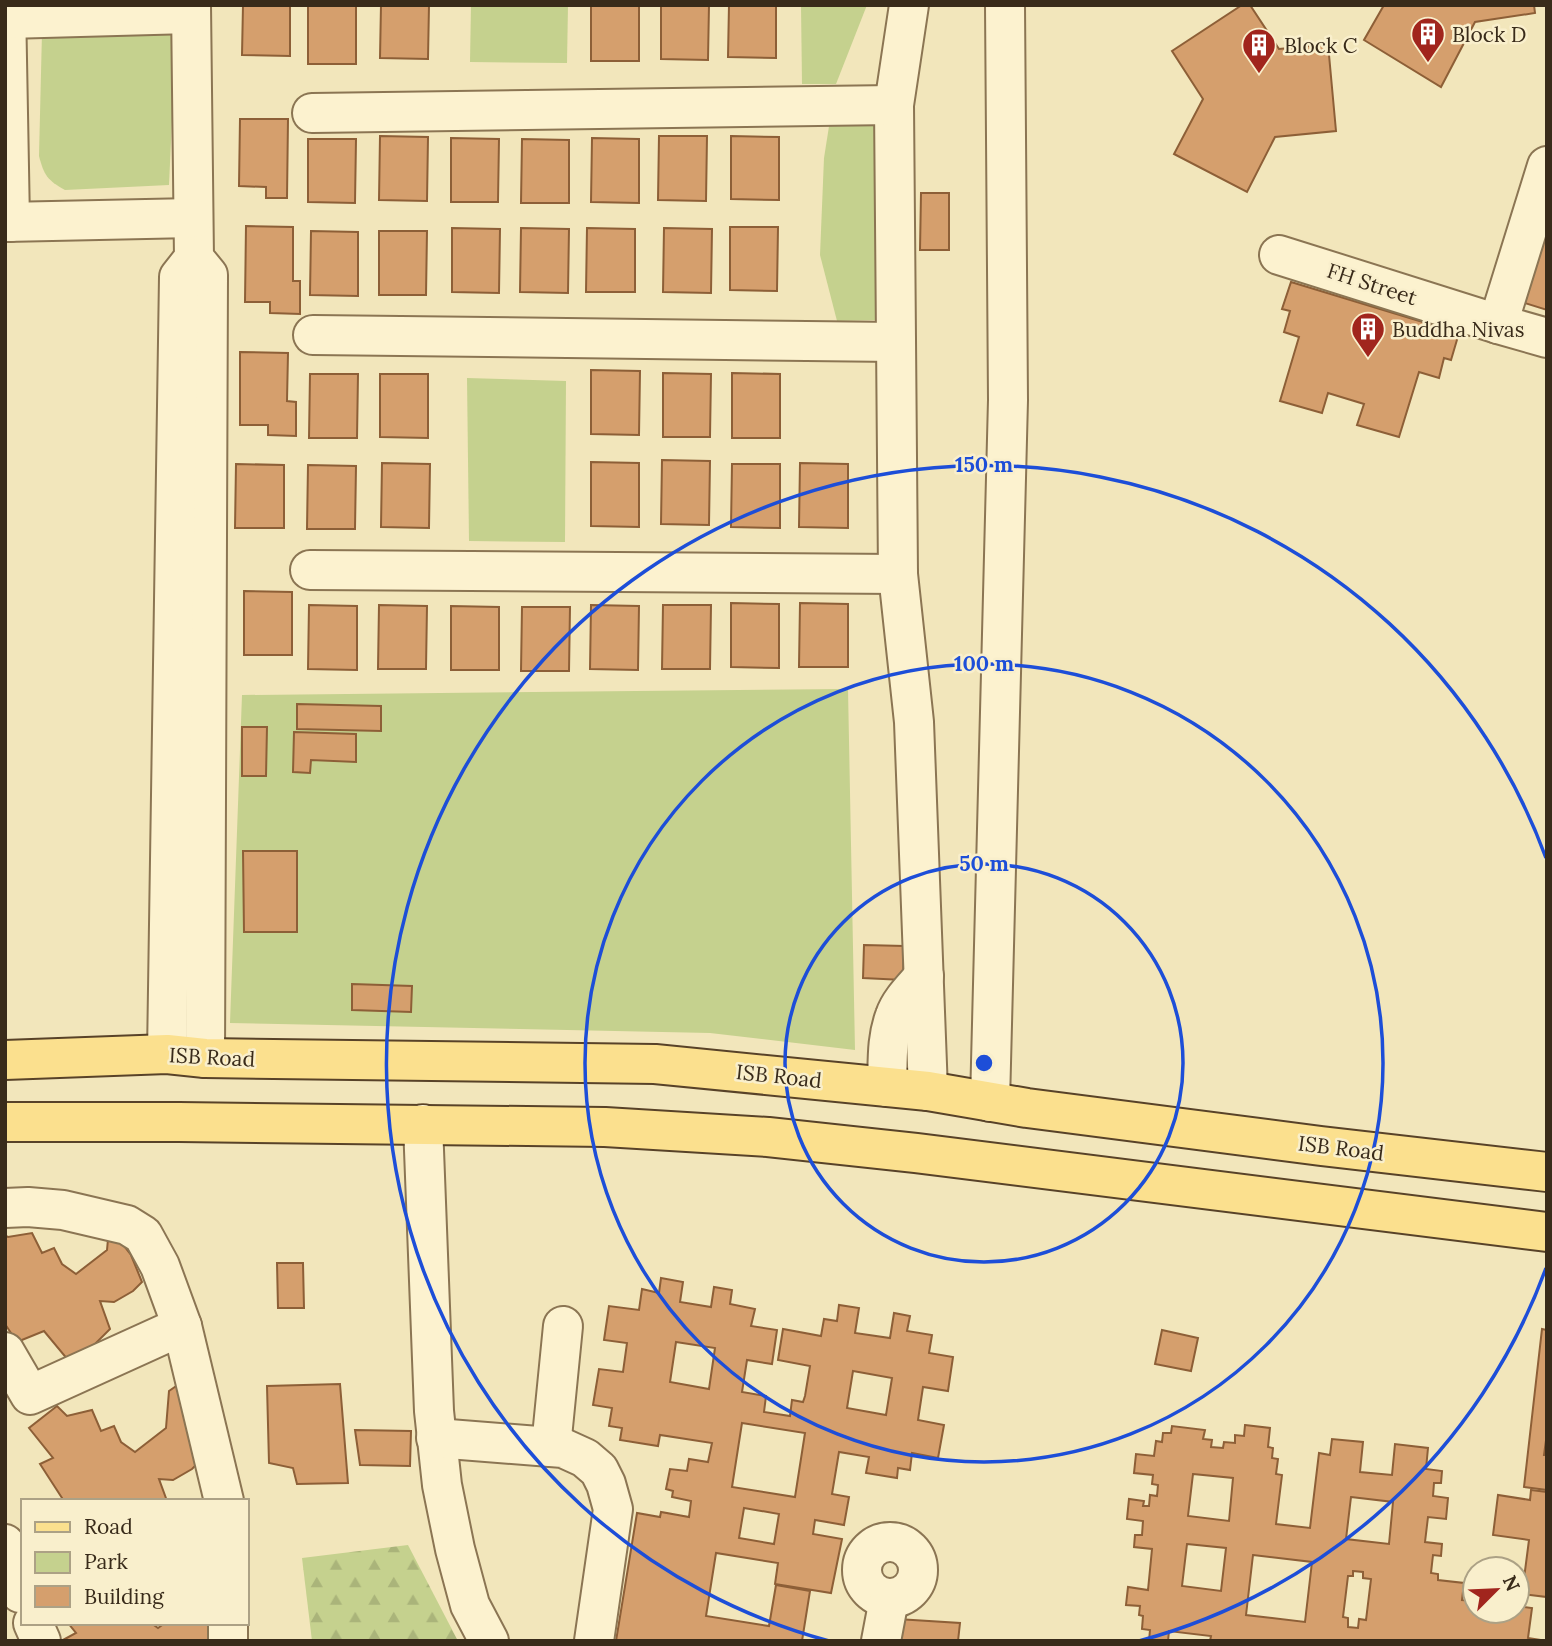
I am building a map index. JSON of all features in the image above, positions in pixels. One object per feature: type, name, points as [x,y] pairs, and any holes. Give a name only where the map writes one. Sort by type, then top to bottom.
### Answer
[{"type":"main road","name":"ISB Road","points":[[5,1060],[167,1054],[205,1058],[655,1063],[928,1091],[1027,1108],[1547,1172]]},
{"type":"main road","points":[[5,1122],[605,1127],[768,1137],[1547,1232]]},
{"type":"street","points":[[909,5],[894,105],[898,574],[914,722],[928,1091]]},
{"type":"street","points":[[990,1102],[1009,400],[1005,5]]},
{"type":"street","points":[[193,218],[8,222],[7,12],[190,10],[194,258],[208,275],[205,1058]]},
{"type":"street","points":[[312,113],[894,105]]},
{"type":"street","points":[[1498,324],[1547,166]]},
{"type":"street","name":"FH Street","points":[[1279,255],[1547,338]]},
{"type":"street","points":[[167,1054],[179,277],[194,258]]},
{"type":"street","points":[[313,335],[896,342]]},
{"type":"street","points":[[310,570],[898,574]]},
{"type":"street","points":[[887,1087],[888,1042],[895,1014],[924,976]]},
{"type":"street","points":[[424,1124],[436,1438],[455,1549],[470,1605],[489,1641]]},
{"type":"street","points":[[5,1208],[63,1210],[127,1226],[143,1235],[160,1266],[182,1326],[224,1499]]},
{"type":"street","points":[[5,1352],[18,1403],[182,1326]]},
{"type":"street","points":[[551,1447],[563,1326]]},
{"type":"street","points":[[436,1438],[563,1448],[585,1458],[599,1471],[613,1509],[594,1641]]},
{"type":"street","points":[[5,1544],[21,1590]]},
{"type":"street","points":[[881,1641],[888,1598]]},
{"type":"green space","points":[[471,5],[568,5],[567,63],[470,62]]},
{"type":"green space","points":[[801,5],[867,5],[836,84],[802,84]]},
{"type":"green space","points":[[176,31],[169,185],[65,190],[50,180],[39,156],[42,32]]},
{"type":"green space","points":[[879,115],[877,320],[837,321],[820,255],[824,158],[830,120]]},
{"type":"green space","points":[[467,378],[566,381],[565,542],[469,541]]},
{"type":"green space","points":[[848,689],[855,1050],[710,1033],[230,1023],[242,695]]},
{"type":"green space","points":[[408,1545],[458,1641],[312,1641],[302,1558]]},
{"type":"building","points":[[243,5],[290,5],[290,56],[242,55]]},
{"type":"building","points":[[308,5],[356,5],[356,64],[308,64]]},
{"type":"building","points":[[381,5],[429,5],[428,59],[380,58]]},
{"type":"building","points":[[591,5],[639,5],[639,61],[591,61]]},
{"type":"building","points":[[661,5],[709,5],[708,60],[661,59]]},
{"type":"building","points":[[729,5],[776,5],[776,58],[728,57]]},
{"type":"building","name":"Block C","points":[[1242,5],[1250,5],[1279,49],[1328,44],[1336,131],[1275,137],[1247,192],[1174,154],[1203,99],[1172,51]]},
{"type":"building","name":"Block D","points":[[1384,5],[1534,5],[1535,13],[1475,22],[1441,87],[1364,40]]},
{"type":"building","points":[[240,119],[288,119],[287,198],[266,198],[266,187],[239,186]]},
{"type":"building","points":[[380,136],[428,137],[427,201],[379,200]]},
{"type":"building","points":[[659,136],[707,136],[706,201],[658,200]]},
{"type":"building","points":[[731,136],[779,137],[779,200],[731,199]]},
{"type":"building","points":[[451,138],[499,139],[498,202],[451,202]]},
{"type":"building","points":[[592,138],[639,139],[639,203],[591,202]]},
{"type":"building","points":[[308,139],[356,139],[355,203],[308,202]]},
{"type":"building","points":[[522,139],[569,140],[569,203],[521,203]]},
{"type":"building","points":[[1547,188],[1547,310],[1512,299]]},
{"type":"building","points":[[921,193],[949,193],[949,250],[920,250]]},
{"type":"building","points":[[246,226],[293,227],[293,281],[300,281],[300,314],[270,313],[270,302],[245,302]]},
{"type":"building","points":[[730,227],[778,227],[777,291],[730,290]]},
{"type":"building","points":[[452,228],[500,229],[499,293],[452,292]]},
{"type":"building","points":[[521,228],[569,229],[568,293],[520,292]]},
{"type":"building","points":[[587,228],[635,229],[635,292],[586,292]]},
{"type":"building","points":[[664,228],[712,229],[711,293],[663,292]]},
{"type":"building","points":[[311,231],[358,232],[358,296],[310,295]]},
{"type":"building","points":[[379,231],[427,231],[426,295],[379,295]]},
{"type":"building","name":"Buddha Nivas","points":[[1291,282],[1459,333],[1451,360],[1444,358],[1439,378],[1419,372],[1399,437],[1357,425],[1364,404],[1328,393],[1322,413],[1280,401],[1299,337],[1284,332],[1290,311],[1282,309]]},
{"type":"building","points":[[240,352],[288,353],[287,401],[296,402],[296,436],[268,435],[268,425],[240,425]]},
{"type":"building","points":[[591,370],[640,371],[639,435],[591,434]]},
{"type":"building","points":[[663,373],[711,374],[710,437],[663,437]]},
{"type":"building","points":[[732,373],[780,374],[780,438],[732,438]]},
{"type":"building","points":[[310,374],[358,374],[357,438],[309,438]]},
{"type":"building","points":[[380,374],[428,374],[428,438],[380,437]]},
{"type":"building","points":[[662,460],[710,461],[709,525],[661,524]]},
{"type":"building","points":[[591,462],[639,463],[639,527],[591,526]]},
{"type":"building","points":[[382,463],[430,464],[429,528],[381,527]]},
{"type":"building","points":[[800,463],[848,464],[848,528],[799,527]]},
{"type":"building","points":[[236,464],[284,465],[284,528],[235,528]]},
{"type":"building","points":[[732,464],[780,464],[780,528],[731,527]]},
{"type":"building","points":[[308,465],[356,466],[355,529],[307,529]]},
{"type":"building","points":[[244,591],[292,592],[292,655],[244,655]]},
{"type":"building","points":[[731,603],[779,604],[779,668],[731,667]]},
{"type":"building","points":[[800,603],[848,604],[848,667],[799,667]]},
{"type":"building","points":[[309,605],[357,606],[357,670],[308,669]]},
{"type":"building","points":[[379,605],[427,606],[426,669],[378,669]]},
{"type":"building","points":[[591,605],[639,606],[638,670],[590,669]]},
{"type":"building","points":[[663,605],[711,605],[710,669],[662,669]]},
{"type":"building","points":[[451,606],[499,607],[499,670],[451,670]]},
{"type":"building","points":[[522,607],[570,607],[569,671],[521,671]]},
{"type":"building","points":[[297,704],[381,706],[381,731],[297,729]]},
{"type":"building","points":[[242,727],[267,727],[266,776],[242,776]]},
{"type":"building","points":[[294,732],[356,734],[356,762],[311,760],[310,773],[293,772]]},
{"type":"building","points":[[243,851],[297,851],[297,932],[244,932]]},
{"type":"building","points":[[864,945],[904,946],[903,980],[863,978]]},
{"type":"building","points":[[352,984],[412,986],[411,1012],[352,1010]]},
{"type":"building","points":[[32,1233],[42,1253],[54,1248],[62,1264],[76,1274],[107,1250],[108,1239],[117,1237],[131,1255],[142,1282],[114,1302],[100,1301],[110,1329],[95,1344],[68,1360],[44,1331],[17,1342],[5,1324],[5,1235],[8,1237]]},
{"type":"building","points":[[277,1263],[303,1263],[304,1308],[278,1308]]},
{"type":"building","points":[[661,1278],[683,1282],[680,1302],[711,1307],[714,1287],[732,1290],[730,1304],[755,1309],[751,1326],[777,1330],[772,1364],[747,1360],[742,1392],[766,1396],[764,1412],[790,1416],[792,1400],[803,1402],[805,1396],[810,1366],[778,1360],[783,1329],[821,1336],[824,1319],[837,1321],[839,1305],[859,1308],[855,1333],[890,1338],[894,1313],[910,1316],[907,1331],[932,1335],[929,1353],[953,1357],[948,1391],[923,1387],[918,1420],[944,1425],[938,1458],[912,1453],[910,1470],[898,1468],[897,1478],[866,1473],[869,1457],[839,1452],[832,1494],[849,1497],[844,1525],[815,1520],[813,1534],[842,1539],[831,1593],[775,1584],[778,1563],[716,1553],[706,1616],[769,1626],[776,1585],[810,1591],[802,1641],[616,1641],[637,1513],[660,1517],[661,1512],[689,1517],[691,1501],[672,1497],[673,1491],[666,1489],[670,1469],[687,1471],[689,1459],[708,1462],[712,1443],[660,1435],[658,1446],[620,1440],[622,1428],[609,1426],[612,1408],[593,1405],[599,1369],[623,1372],[627,1343],[604,1340],[609,1306],[639,1310],[642,1289],[659,1293]],"holes":[[[676,1342],[715,1348],[709,1389],[670,1382]],[[853,1371],[892,1378],[886,1415],[847,1408]],[[742,1423],[805,1433],[795,1497],[732,1487]],[[744,1508],[779,1514],[774,1544],[739,1538]]]},
{"type":"building","points":[[1542,1329],[1547,1330],[1547,1433],[1544,1455],[1547,1455],[1547,1490],[1524,1487]]},
{"type":"building","points":[[1162,1330],[1198,1338],[1191,1371],[1155,1364]]},
{"type":"building","points":[[185,1380],[201,1460],[173,1480],[159,1479],[166,1499],[63,1499],[40,1464],[53,1458],[29,1428],[57,1406],[67,1416],[92,1410],[101,1431],[114,1426],[121,1442],[135,1452],[166,1428],[169,1391]]},
{"type":"building","points":[[340,1384],[348,1483],[297,1484],[293,1468],[269,1463],[267,1386]]},
{"type":"building","points":[[1245,1425],[1270,1428],[1268,1447],[1273,1448],[1272,1458],[1278,1459],[1276,1474],[1282,1475],[1276,1524],[1310,1528],[1319,1453],[1330,1455],[1332,1439],[1363,1442],[1360,1472],[1392,1475],[1395,1444],[1428,1448],[1426,1469],[1442,1471],[1441,1483],[1434,1483],[1433,1496],[1448,1498],[1446,1519],[1428,1517],[1425,1542],[1442,1544],[1441,1556],[1433,1555],[1431,1573],[1438,1574],[1438,1580],[1461,1583],[1461,1625],[1530,1625],[1528,1638],[1547,1641],[1210,1641],[1211,1636],[1169,1631],[1168,1641],[1149,1641],[1150,1630],[1142,1629],[1143,1616],[1139,1615],[1140,1606],[1126,1605],[1128,1587],[1148,1590],[1152,1549],[1134,1547],[1135,1535],[1142,1535],[1143,1521],[1127,1519],[1129,1499],[1144,1501],[1143,1506],[1149,1506],[1150,1495],[1157,1496],[1158,1485],[1152,1484],[1153,1475],[1134,1473],[1136,1454],[1154,1456],[1156,1441],[1162,1442],[1163,1433],[1171,1433],[1172,1426],[1205,1430],[1203,1439],[1212,1440],[1211,1447],[1223,1448],[1224,1442],[1235,1443],[1235,1435],[1244,1436]],"holes":[[[1193,1474],[1233,1478],[1229,1521],[1188,1516]],[[1351,1497],[1393,1502],[1389,1544],[1346,1539]],[[1187,1544],[1226,1548],[1221,1591],[1182,1586]],[[1253,1555],[1312,1562],[1305,1622],[1246,1615]],[[1353,1571],[1363,1572],[1363,1578],[1371,1579],[1366,1620],[1359,1619],[1358,1628],[1348,1627],[1348,1618],[1343,1617],[1348,1576],[1353,1576]]]},
{"type":"building","points":[[355,1430],[411,1431],[410,1466],[360,1465]]},
{"type":"building","points":[[1531,1490],[1547,1492],[1547,1597],[1531,1595],[1531,1555],[1527,1555],[1529,1540],[1493,1535],[1498,1495],[1530,1500]]},
{"type":"building","points":[[897,1619],[960,1623],[958,1641],[895,1641]]},
{"type":"building","points":[[70,1625],[154,1625],[158,1628],[162,1625],[219,1625],[219,1641],[63,1640],[76,1633]]},
{"type":"place","name":"Block D","points":[[1428,64]]},
{"type":"place","name":"Block C","points":[[1259,75]]},
{"type":"place","name":"Buddha Nivas","points":[[1368,359]]}]
